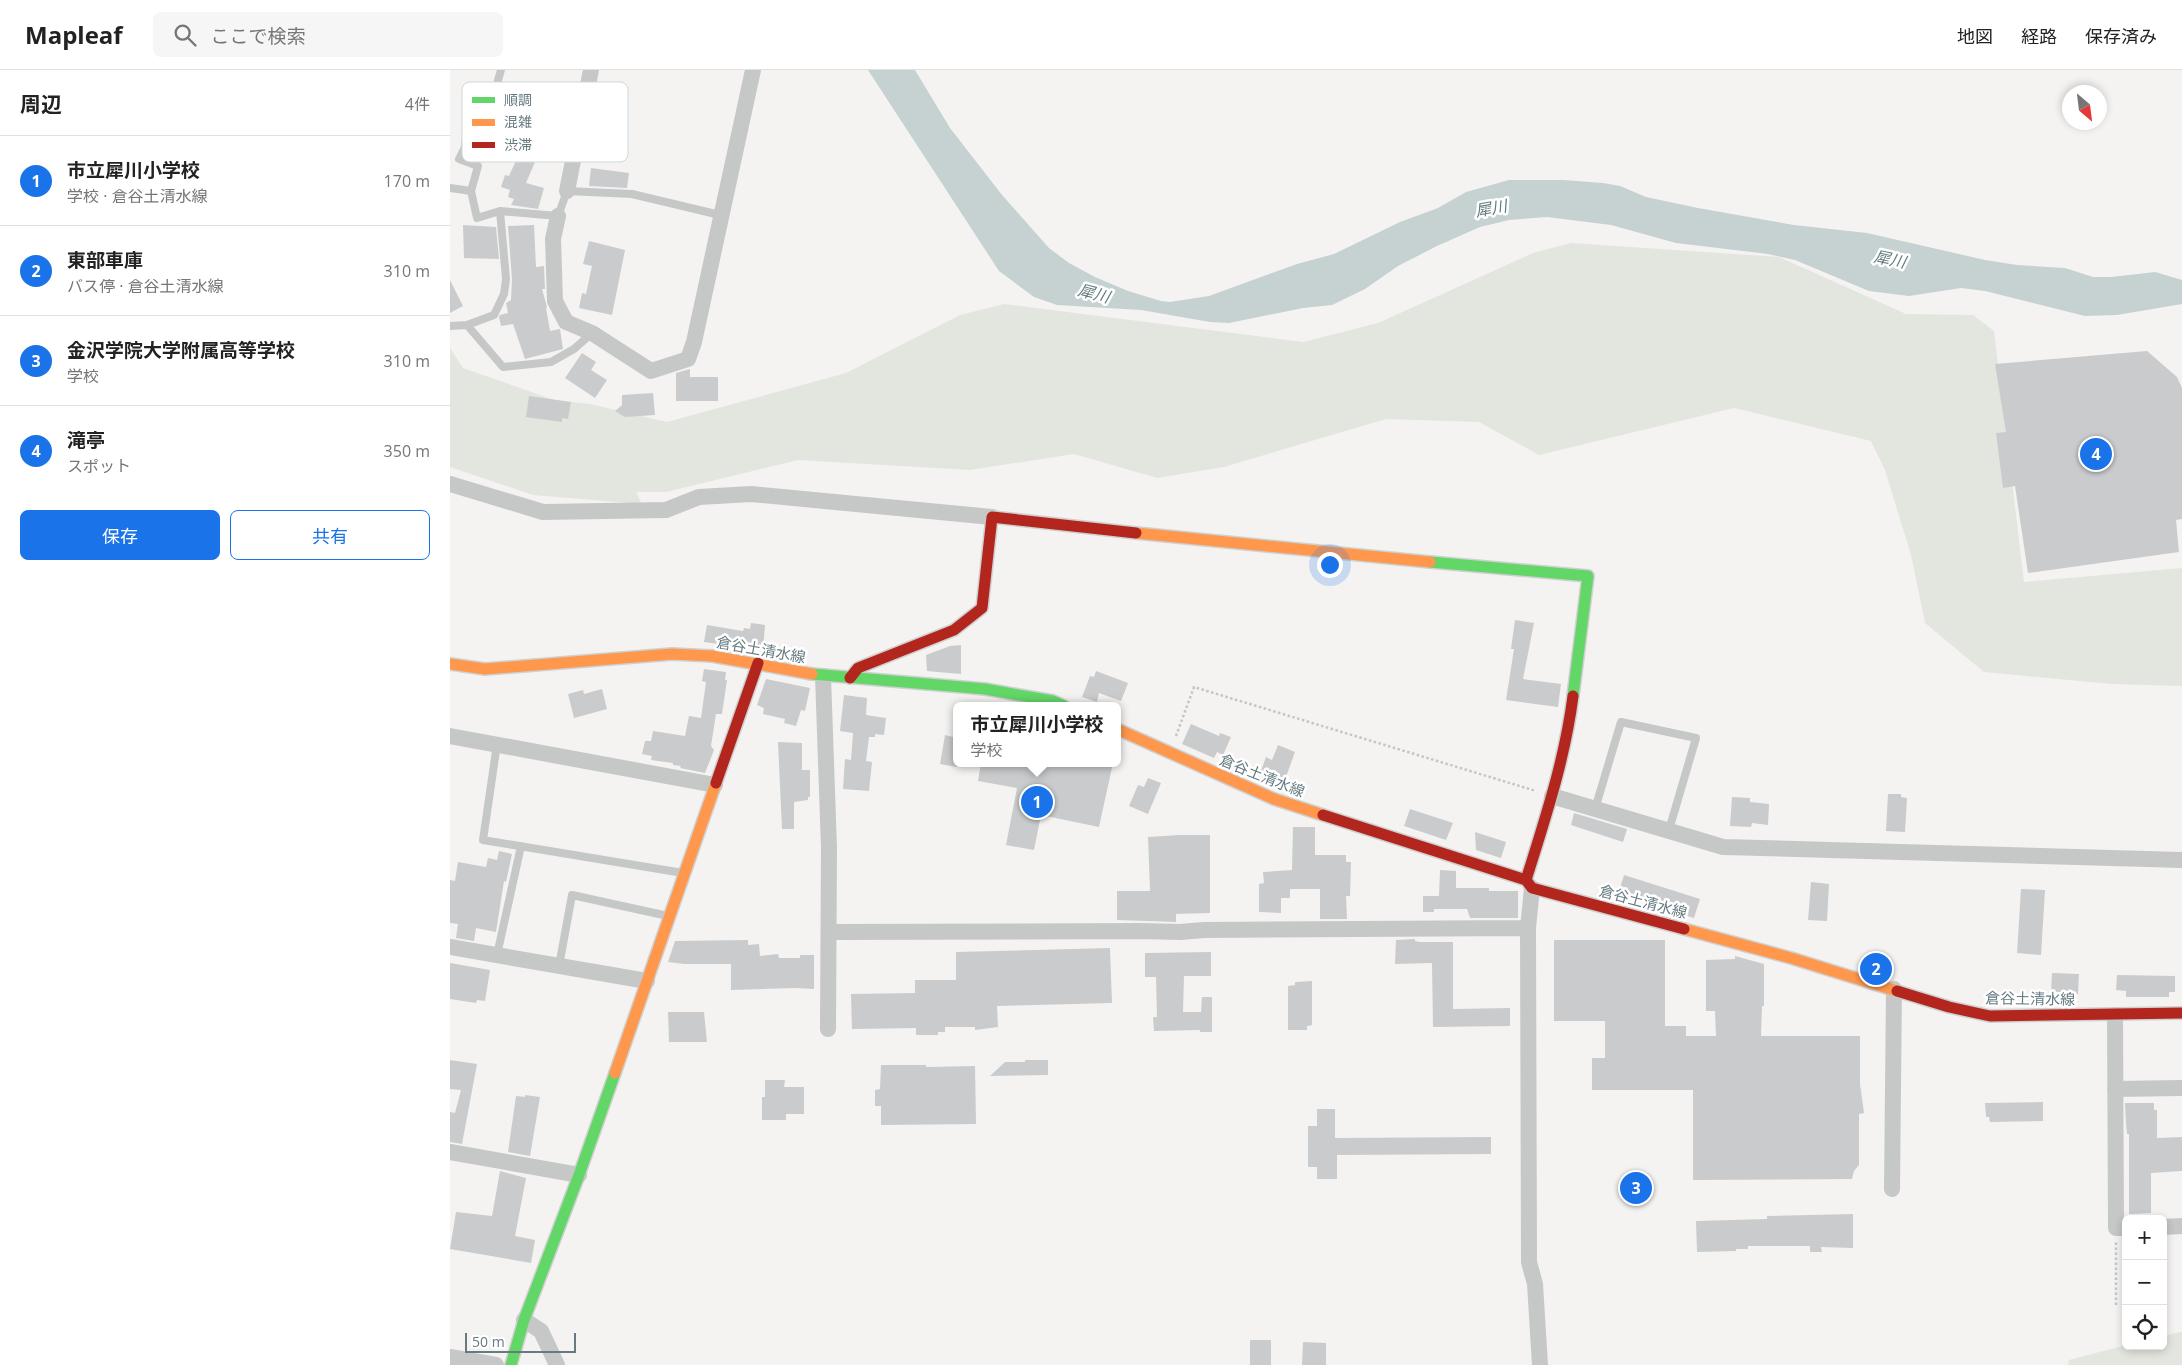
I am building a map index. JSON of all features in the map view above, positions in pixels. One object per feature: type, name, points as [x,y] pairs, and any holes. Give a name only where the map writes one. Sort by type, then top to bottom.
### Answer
[{"type":"street","points":[[558,216],[553,239],[555,301],[566,322],[592,333],[651,372],[688,359],[694,342],[720,215],[753,70]]},
{"type":"street","points":[[567,191],[573,162]]},
{"type":"street","points":[[450,484],[543,512],[666,510],[699,497],[750,494],[992,517],[1317,552],[1588,576],[1570,717],[1529,884],[1529,1262],[1535,1284],[1540,1365]]},
{"type":"street","points":[[850,678],[858,668],[954,630],[982,608],[992,517]]},
{"type":"street","name":"倉谷土清水線","points":[[450,664],[485,669],[672,654],[712,656],[823,676],[985,689],[1057,702]]},
{"type":"street","points":[[511,1365],[524,1320],[578,1175],[758,663]]},
{"type":"street","points":[[823,676],[830,848],[828,1029]]},
{"type":"street","name":"倉谷土清水線","points":[[1121,731],[1274,800],[1529,884],[1791,958],[1894,989],[1949,1008],[1990,1016],[2182,1013]]},
{"type":"street","points":[[450,736],[715,785]]},
{"type":"street","points":[[1552,796],[1724,847],[2182,860]]},
{"type":"street","points":[[829,932],[1180,932],[1222,930],[1528,928]]},
{"type":"street","points":[[450,947],[647,981]]},
{"type":"street","points":[[1892,1189],[1894,989]]},
{"type":"street","points":[[2115,1015],[2115,1090],[2121,1228]]},
{"type":"street","points":[[2115,1090],[2182,1088]]},
{"type":"street","points":[[450,1152],[578,1175]]},
{"type":"street","points":[[2167,1227],[2182,1226]]},
{"type":"street","points":[[524,1320],[541,1331],[557,1365]]},
{"type":"street","points":[[450,1357],[496,1365]]},
{"type":"lane","points":[[467,162],[478,166],[472,191],[477,218],[500,211],[558,216],[567,191],[632,194],[720,215]]},
{"type":"lane","points":[[450,188],[472,191]]},
{"type":"lane","points":[[450,326],[467,325],[473,321],[494,315],[504,294],[506,279],[500,211]]},
{"type":"lane","points":[[467,325],[503,367],[551,362],[574,349],[592,333]]},
{"type":"lane","points":[[1595,808],[1621,722],[1696,738],[1669,830]]},
{"type":"lane","points":[[498,744],[483,840],[685,873]]},
{"type":"lane","points":[[497,955],[521,846]]},
{"type":"lane","points":[[559,966],[572,895],[670,916]]},
{"type":"path","points":[[1170,753],[1194,687],[1552,796]]},
{"type":"path","points":[[2116,1305],[2121,1228]]},
{"type":"shaded area","points":[[1571,243],[1779,257],[1906,314],[1973,315],[1994,331],[2024,582],[2182,568],[2182,686],[2112,684],[1984,672],[1925,623],[1911,555],[1885,470],[1871,441],[1734,408],[1539,455],[1479,422],[1386,419],[1224,467],[1157,478],[1074,454],[970,470],[798,460],[666,492],[636,492],[642,504],[533,495],[450,467],[450,348],[463,368],[554,400],[590,404],[667,422],[846,373],[960,315],[1004,304],[1303,342],[1378,323],[1533,253]]},
{"type":"shaded area","points":[[2182,1332],[2182,1365],[2068,1365],[2069,1360],[2122,1346],[2122,1350],[2167,1350],[2167,1335]]},
{"type":"water","name":"犀川","points":[[868,70],[915,70],[950,128],[1002,195],[1049,248],[1069,263],[1095,277],[1128,291],[1161,301],[1170,302],[1209,296],[1297,264],[1334,254],[1400,222],[1438,208],[1466,192],[1509,180],[1564,180],[1620,186],[1646,197],[1698,208],[1794,225],[1867,233],[1985,260],[2017,265],[2065,268],[2093,277],[2155,272],[2182,280],[2182,304],[2117,315],[2085,316],[1985,291],[1961,288],[1909,296],[1869,291],[1795,260],[1768,254],[1676,243],[1611,225],[1547,217],[1509,220],[1480,227],[1398,266],[1365,289],[1332,305],[1303,308],[1229,323],[1210,322],[1141,310],[1057,305],[1034,297],[999,271]]},
{"type":"building","points":[[515,162],[535,162],[526,183],[544,188],[538,209],[511,205],[514,199],[508,197],[510,190],[501,187],[505,175],[509,176]]},
{"type":"building","points":[[591,168],[629,173],[627,188],[589,186]]},
{"type":"building","points":[[463,225],[496,227],[499,259],[464,258]]},
{"type":"building","points":[[534,225],[536,267],[544,266],[545,289],[542,289],[547,307],[550,331],[560,329],[563,349],[525,359],[513,324],[501,326],[499,317],[508,313],[506,303],[511,300],[512,279],[508,226]]},
{"type":"building","points":[[589,241],[625,250],[612,315],[579,308],[582,293],[586,294],[592,266],[583,264]]},
{"type":"building","points":[[450,280],[463,306],[450,313]]},
{"type":"building","points":[[2147,351],[2177,377],[2182,388],[2182,519],[2176,520],[2179,552],[2028,573],[2015,486],[2003,488],[1996,433],[2006,432],[1995,364]]},
{"type":"building","points":[[582,353],[596,362],[591,370],[607,380],[595,398],[565,378]]},
{"type":"building","points":[[690,369],[690,377],[718,377],[718,401],[676,401],[676,373]]},
{"type":"building","points":[[653,393],[655,415],[625,417],[615,411],[622,405],[622,395]]},
{"type":"building","points":[[529,396],[571,402],[568,419],[562,418],[562,422],[526,417]]},
{"type":"building","points":[[1515,620],[1534,623],[1523,679],[1561,684],[1558,707],[1506,700],[1514,649],[1511,649]]},
{"type":"building","points":[[751,623],[765,625],[763,650],[704,642],[707,625],[743,631],[744,628],[750,629]]},
{"type":"building","points":[[961,645],[961,674],[927,671],[926,655],[950,646]]},
{"type":"building","points":[[704,669],[726,672],[725,680],[727,680],[722,714],[716,714],[711,746],[714,750],[705,773],[680,768],[681,766],[673,765],[673,763],[651,760],[652,756],[642,754],[645,741],[651,741],[653,731],[685,736],[689,716],[701,718],[706,682],[702,681]]},
{"type":"building","points":[[1096,671],[1128,683],[1121,701],[1099,693],[1097,702],[1082,697],[1090,676],[1094,677]]},
{"type":"building","points":[[766,679],[810,688],[805,711],[801,710],[796,726],[784,723],[785,719],[763,714],[764,708],[757,705]]},
{"type":"building","points":[[602,689],[607,709],[574,718],[568,694],[583,690],[584,694]]},
{"type":"building","points":[[844,695],[867,698],[866,715],[886,718],[884,735],[875,734],[875,737],[869,737],[866,761],[872,762],[869,791],[843,789],[845,759],[851,760],[853,733],[840,731]]},
{"type":"building","points":[[1191,724],[1219,736],[1220,733],[1231,737],[1223,755],[1217,752],[1214,758],[1182,744]]},
{"type":"building","points":[[945,735],[953,737],[953,766],[940,764]]},
{"type":"building","points":[[778,742],[802,743],[802,770],[810,770],[810,797],[808,797],[808,800],[794,802],[794,829],[782,829]]},
{"type":"building","points":[[1278,745],[1295,752],[1282,788],[1271,783],[1273,776],[1261,771],[1266,757],[1272,760]]},
{"type":"building","points":[[980,767],[1112,767],[1099,827],[1041,815],[1034,850],[1006,845],[1017,788],[978,781]]},
{"type":"building","points":[[1148,778],[1161,783],[1148,814],[1129,806],[1138,785],[1144,787]]},
{"type":"building","points":[[1888,794],[1901,794],[1901,797],[1907,798],[1905,832],[1886,831]]},
{"type":"building","points":[[1732,797],[1750,798],[1750,802],[1769,804],[1768,825],[1752,823],[1751,827],[1730,826]]},
{"type":"building","points":[[1410,809],[1453,823],[1446,840],[1404,826]]},
{"type":"building","points":[[1574,813],[1627,829],[1623,842],[1571,825]]},
{"type":"building","points":[[1293,827],[1315,827],[1315,855],[1346,855],[1346,862],[1351,862],[1350,896],[1346,896],[1347,919],[1320,919],[1320,889],[1290,889],[1290,898],[1281,898],[1281,913],[1259,912],[1259,884],[1264,883],[1263,872],[1292,870]]},
{"type":"building","points":[[1475,832],[1506,842],[1501,858],[1476,850]]},
{"type":"building","points":[[1210,835],[1210,913],[1176,914],[1176,922],[1117,920],[1117,891],[1150,891],[1148,837]]},
{"type":"building","points":[[499,851],[512,854],[506,882],[504,881],[496,932],[476,928],[474,941],[456,938],[458,924],[450,923],[450,880],[455,881],[458,862],[486,867],[488,858],[497,860]]},
{"type":"building","points":[[1440,870],[1456,871],[1456,888],[1489,888],[1489,891],[1518,891],[1518,918],[1470,918],[1467,909],[1434,909],[1434,912],[1423,912],[1423,896],[1439,896]]},
{"type":"building","points":[[1624,875],[1700,899],[1694,918],[1620,895],[1621,892],[1619,891]]},
{"type":"building","points":[[1811,882],[1829,884],[1827,921],[1808,920]]},
{"type":"building","points":[[2021,889],[2045,890],[2041,955],[2017,953]]},
{"type":"building","points":[[1415,939],[1415,941],[1420,942],[1453,942],[1453,1009],[1510,1008],[1510,1026],[1433,1027],[1432,963],[1395,964],[1396,940]]},
{"type":"building","points":[[748,940],[748,945],[759,944],[760,956],[778,954],[779,958],[800,958],[800,955],[814,955],[814,989],[731,990],[731,964],[668,962],[675,941]]},
{"type":"building","points":[[1554,940],[1665,940],[1665,1026],[1686,1026],[1686,1036],[1716,1036],[1715,1011],[1706,1011],[1706,960],[1735,959],[1735,956],[1764,964],[1764,1006],[1762,1006],[1761,1036],[1860,1036],[1860,1084],[1864,1113],[1859,1114],[1859,1165],[1854,1171],[1852,1179],[1693,1180],[1693,1090],[1592,1090],[1592,1058],[1605,1058],[1605,1021],[1554,1021]]},
{"type":"building","points":[[1110,948],[1112,1003],[997,1006],[998,1027],[975,1030],[975,1027],[945,1027],[945,1032],[938,1032],[938,1035],[916,1035],[916,1028],[852,1029],[851,994],[915,993],[915,980],[956,980],[956,952]]},
{"type":"building","points":[[1211,952],[1211,976],[1184,976],[1183,1012],[1201,1012],[1202,997],[1212,997],[1212,1032],[1200,1032],[1200,1030],[1154,1031],[1153,1017],[1157,1017],[1156,977],[1145,977],[1145,953]]},
{"type":"building","points":[[450,963],[490,970],[485,1001],[477,1000],[476,1003],[450,999]]},
{"type":"building","points":[[2052,973],[2079,974],[2078,994],[2051,992]]},
{"type":"building","points":[[2117,975],[2175,976],[2175,992],[2169,992],[2169,997],[2126,997],[2126,991],[2116,990]]},
{"type":"building","points":[[1312,981],[1312,1025],[1307,1026],[1307,1030],[1288,1030],[1288,986],[1295,985],[1295,982]]},
{"type":"building","points":[[668,1012],[704,1012],[707,1042],[669,1042]]},
{"type":"building","points":[[450,1060],[477,1064],[462,1144],[450,1142],[450,1112],[455,1113],[461,1090],[450,1089]]},
{"type":"building","points":[[1025,1060],[1048,1060],[1048,1075],[990,1076],[1005,1062],[1025,1062]]},
{"type":"building","points":[[881,1065],[926,1065],[926,1067],[975,1066],[976,1124],[881,1125],[881,1106],[875,1106],[875,1090],[880,1089]]},
{"type":"building","points":[[765,1080],[785,1080],[784,1087],[804,1087],[804,1114],[786,1114],[786,1120],[762,1120],[762,1097],[765,1097]]},
{"type":"building","points":[[525,1095],[540,1097],[530,1156],[508,1152],[516,1096],[525,1097]]},
{"type":"building","points":[[2043,1102],[2043,1121],[1990,1122],[1989,1117],[1986,1117],[1985,1103]]},
{"type":"building","points":[[2125,1103],[2154,1103],[2154,1110],[2157,1110],[2157,1138],[2182,1137],[2182,1171],[2151,1173],[2151,1213],[2129,1214],[2129,1134],[2127,1134]]},
{"type":"building","points":[[1317,1109],[1335,1109],[1335,1138],[1491,1137],[1491,1154],[1337,1155],[1337,1179],[1317,1179],[1317,1167],[1308,1167],[1308,1126],[1317,1126]]},
{"type":"building","points":[[500,1171],[526,1178],[515,1236],[535,1240],[531,1263],[450,1249],[456,1212],[492,1216]]},
{"type":"building","points":[[1853,1214],[1853,1248],[1821,1247],[1822,1252],[1810,1252],[1810,1246],[1748,1246],[1748,1249],[1736,1249],[1736,1251],[1697,1252],[1696,1221],[1767,1219],[1767,1216]]},
{"type":"building","points":[[1250,1340],[1271,1340],[1271,1365],[1250,1365]]},
{"type":"building","points":[[1303,1342],[1326,1343],[1326,1365],[1302,1365]]},
{"type":"traffic: fast","points":[[1430,562],[1588,576],[1573,696]]},
{"type":"traffic: fast","points":[[812,674],[985,689],[1055,702]]},
{"type":"traffic: fast","points":[[511,1365],[524,1320],[615,1073]]},
{"type":"traffic: slow","points":[[1136,533],[1430,562]]},
{"type":"traffic: slow","points":[[450,664],[485,669],[672,654],[712,656],[812,674]]},
{"type":"traffic: slow","points":[[1121,731],[1274,799],[1323,815]]},
{"type":"traffic: slow","points":[[615,1073],[716,783]]},
{"type":"traffic: slow","points":[[1684,929],[1791,958],[1897,991]]},
{"type":"traffic: jam","points":[[850,678],[858,668],[954,630],[982,608],[992,517],[1136,533]]},
{"type":"traffic: jam","points":[[716,783],[758,663]]},
{"type":"traffic: jam","points":[[1526,880],[1560,766],[1573,696]]},
{"type":"traffic: jam","points":[[1323,815],[1526,880],[1532,888],[1684,929]]},
{"type":"traffic: jam","points":[[1897,991],[1949,1007],[1990,1016],[2182,1013]]},
{"type":"place","name":"滝亭","points":[[2096,454]]},
{"type":"place","name":"市立犀川小学校","points":[[1037,802]]},
{"type":"place","name":"東部車庫","points":[[1876,969]]},
{"type":"place","name":"金沢学院大学附属高等学校","points":[[1636,1188]]}]
